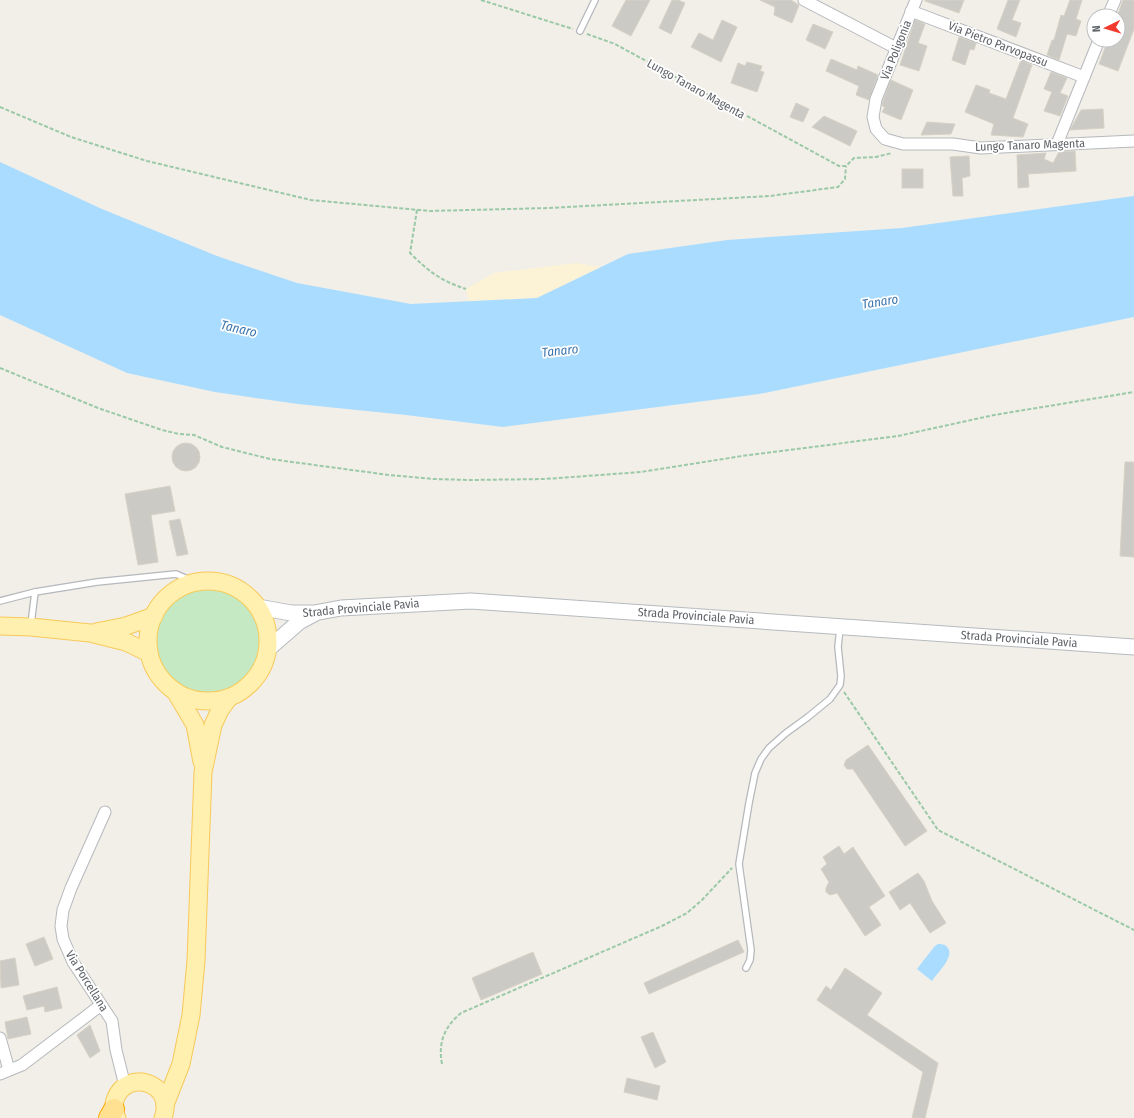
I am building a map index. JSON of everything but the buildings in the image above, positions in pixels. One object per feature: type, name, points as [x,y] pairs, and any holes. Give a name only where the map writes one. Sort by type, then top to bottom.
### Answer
[{"type":"main road","points":[[175,692],[192,699],[210,702],[228,698],[243,691],[255,680],[264,665],[268,649],[268,634],[265,620],[258,607],[246,593],[230,584],[212,580],[194,582],[178,589],[163,600],[154,616],[148,634],[149,653],[154,668],[163,681],[175,692],[195,725],[203,772]]},
{"type":"main road","name":"Strada Provinciale Pavia","points":[[258,607],[291,613],[314,613],[341,608],[471,601],[1134,647]]},
{"type":"main road","points":[[268,649],[299,622],[314,613]]},
{"type":"main road","points":[[90,632],[126,626],[154,616]]},
{"type":"main road","points":[[0,626],[90,632],[126,642],[149,653]]},
{"type":"main road","points":[[164,1111],[181,1064],[191,1015],[196,961],[203,772],[213,725],[228,698]]},
{"type":"main road","points":[[150,1084],[157,1082],[168,1072],[185,1042]]},
{"type":"main road","points":[[113,1115],[117,1096],[125,1086],[133,1082],[150,1084],[158,1089],[163,1096],[164,1111]]},
{"type":"street","points":[[804,0],[896,48]]},
{"type":"street","name":"Via Poligonia","points":[[876,99],[916,0]]},
{"type":"street","name":"Via Pietro Parvopassu","points":[[911,11],[1084,77]]},
{"type":"street","points":[[1057,144],[1096,48]]},
{"type":"street","name":"Lungo Tanaro Magenta","points":[[876,99],[873,117],[876,129],[884,139],[903,144],[953,144],[981,148],[1134,141]]},
{"type":"street","name":"Via Porcellana","points":[[105,812],[71,888],[63,910],[61,926],[63,939],[73,962],[112,1021],[116,1050],[125,1086]]},
{"type":"street","points":[[0,1038],[4,1072],[22,1065],[102,1005]]},
{"type":"lane","points":[[580,31],[594,0]]},
{"type":"lane","points":[[0,601],[35,592],[97,582],[176,574],[194,582]]},
{"type":"lane","points":[[31,627],[35,592]]},
{"type":"lane","points":[[746,968],[750,960],[751,950],[740,869],[741,849],[752,786],[761,760],[769,748],[830,699],[840,685],[841,676],[838,648],[840,626]]},
{"type":"lane","points":[[736,864],[741,849]]},
{"type":"path","name":"Lungo Tanaro Magenta","points":[[480,0],[580,31],[615,44],[831,163],[839,166],[846,166]]},
{"type":"path","points":[[0,107],[71,137],[147,161],[311,200],[430,211],[549,208],[770,196],[838,187],[846,179],[846,166],[854,158],[876,157],[896,152],[903,144]]},
{"type":"path","points":[[417,210],[410,253],[425,268],[449,283],[466,289]]},
{"type":"path","points":[[0,368],[98,408],[162,430],[179,434],[194,435],[222,447],[270,459],[389,475],[434,479],[470,480],[545,479],[641,472],[750,455],[898,436],[994,415],[1134,392]]},
{"type":"path","points":[[849,699],[938,830],[1134,930]]},
{"type":"path","points":[[442,1064],[440,1050],[443,1035],[449,1025],[462,1013],[662,926],[686,913],[702,900],[736,864]]},
{"type":"green space","points":[[208,588],[228,592],[237,597],[251,611],[256,620],[260,640],[256,660],[251,669],[237,683],[228,688],[208,692],[188,688],[179,683],[165,669],[160,660],[156,640],[160,620],[165,611],[179,597],[188,592]]},
{"type":"sand","points":[[577,263],[601,267],[537,298],[469,301],[466,289],[494,273]]},
{"type":"water","name":"Tanaro","points":[[0,162],[102,209],[217,256],[297,283],[411,304],[537,298],[628,254],[727,240],[902,228],[1134,196],[1134,317],[759,394],[503,427],[298,404],[215,392],[127,373],[0,315]]},
{"type":"water","points":[[938,944],[943,944],[946,946],[949,951],[949,955],[948,960],[932,981],[917,969]]}]
